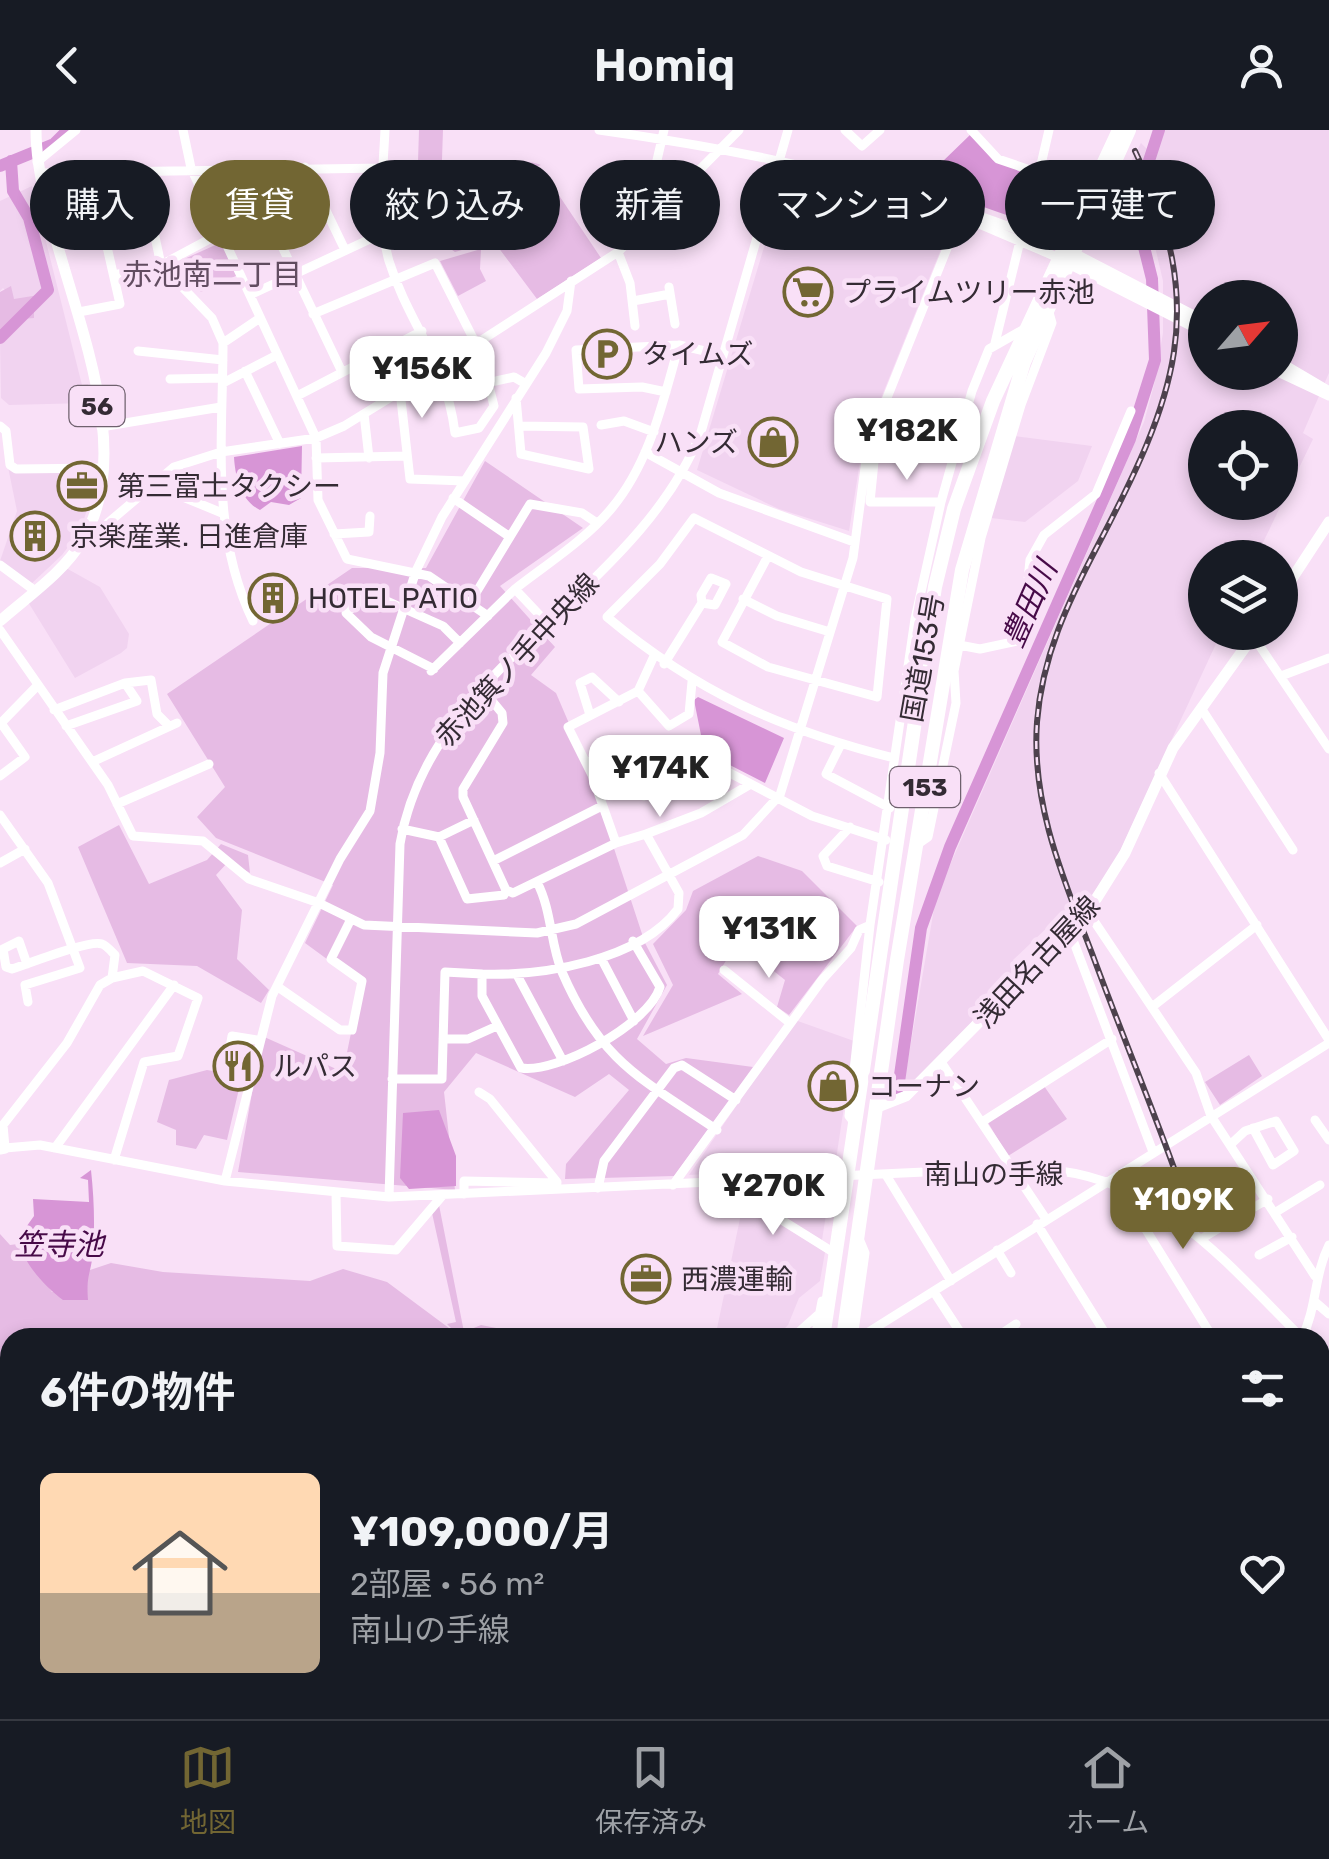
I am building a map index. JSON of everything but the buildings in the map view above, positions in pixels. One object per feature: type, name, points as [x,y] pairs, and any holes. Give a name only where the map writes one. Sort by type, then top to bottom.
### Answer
[{"type":"highway","name":"国道153号","points":[[844,1328],[915,846],[967,574],[1005,417],[1119,130]]},
{"type":"highway","name":"国道153号","points":[[825,1328],[856,1128],[893,809],[948,505],[1028,327],[1128,130]]},
{"type":"highway","points":[[886,875],[910,880]]},
{"type":"main road","name":"56","points":[[36,130],[38,160]]},
{"type":"main road","name":"56","points":[[0,621],[74,552],[96,509],[104,468],[78,312],[62,250]]},
{"type":"main road","points":[[1067,256],[1188,314]]},
{"type":"main road","points":[[1125,284],[1188,322]]},
{"type":"main road","points":[[1298,374],[1326,392]]},
{"type":"main road","points":[[1298,380],[1326,392]]},
{"type":"main road","points":[[1298,570],[1329,522]]},
{"type":"main road","name":"浅田名古屋線","points":[[878,1107],[906,1096],[1088,912],[1125,852],[1159,773],[1243,650]]},
{"type":"street","points":[[39,160],[76,130]]},
{"type":"street","points":[[183,130],[190,163]]},
{"type":"street","points":[[383,160],[384,130]]},
{"type":"street","points":[[598,130],[663,134],[768,160]]},
{"type":"street","points":[[710,160],[739,130]]},
{"type":"street","name":"赤池箕ノ手中央線","points":[[779,160],[788,130]]},
{"type":"street","points":[[844,130],[862,146],[880,130]]},
{"type":"street","points":[[971,130],[998,160],[1039,173],[1049,130]]},
{"type":"street","points":[[657,160],[663,134]]},
{"type":"street","points":[[330,219],[345,250]]},
{"type":"street","points":[[985,223],[1067,256]]},
{"type":"street","points":[[250,295],[350,248]]},
{"type":"street","points":[[78,312],[120,304],[108,250]]},
{"type":"street","points":[[159,250],[162,265],[212,318],[223,342],[222,514],[233,576],[253,621]]},
{"type":"street","points":[[114,276],[162,265],[190,250]]},
{"type":"street","points":[[228,250],[316,438],[318,500],[353,564],[416,571],[471,601],[488,616]]},
{"type":"street","points":[[283,250],[342,372]]},
{"type":"street","points":[[388,250],[397,282],[450,391],[456,433],[479,428],[494,406],[488,382]]},
{"type":"street","name":"赤池箕ノ手中央線","points":[[389,1196],[395,928],[402,829],[430,754],[483,690],[648,524],[682,476],[701,432],[752,250]]},
{"type":"street","points":[[0,630],[92,762],[133,836],[204,841],[249,879],[378,928],[552,931],[588,918],[744,835],[777,800],[845,586],[868,445],[946,250]]},
{"type":"street","points":[[874,462],[870,502],[948,505],[951,465],[972,391],[995,343],[1018,250]]},
{"type":"street","points":[[1048,250],[1067,256]]},
{"type":"street","points":[[74,552],[161,476],[182,463],[221,452],[316,438],[440,368],[618,252],[633,300],[635,326]]},
{"type":"street","points":[[313,314],[435,263],[476,344]]},
{"type":"street","points":[[225,1181],[257,1040],[278,986],[370,811],[380,753],[382,673],[416,571],[454,498],[567,312],[570,280]]},
{"type":"street","points":[[633,300],[670,290],[675,324]]},
{"type":"street","points":[[223,342],[260,318]]},
{"type":"street","points":[[995,343],[1028,327]]},
{"type":"street","points":[[298,396],[422,331]]},
{"type":"street","points":[[460,643],[442,626],[368,593],[346,613],[371,637],[431,671],[488,616],[515,589],[597,523],[616,502],[654,432],[678,345]]},
{"type":"street","points":[[666,392],[642,387],[579,389],[576,350],[678,345],[722,355]]},
{"type":"street","points":[[138,351],[223,360]]},
{"type":"street","points":[[170,378],[223,380],[277,355]]},
{"type":"street","points":[[245,371],[280,444]]},
{"type":"street","points":[[450,391],[514,376],[526,384]]},
{"type":"street","points":[[400,390],[410,478],[465,481]]},
{"type":"street","points":[[516,398],[522,454],[589,470],[583,426],[520,426]]},
{"type":"street","points":[[100,426],[221,407]]},
{"type":"street","points":[[959,646],[980,649],[1022,640],[1030,560],[1044,534],[1096,494],[1131,411]]},
{"type":"street","points":[[364,414],[369,458]]},
{"type":"street","points":[[601,425],[624,421],[654,432]]},
{"type":"street","points":[[0,426],[6,431],[4,448],[16,469],[104,468]]},
{"type":"street","points":[[645,452],[682,476],[854,542]]},
{"type":"street","points":[[316,458],[406,456]]},
{"type":"street","points":[[183,496],[222,514]]},
{"type":"street","points":[[454,498],[510,536]]},
{"type":"street","points":[[471,601],[532,503],[582,512],[597,523]]},
{"type":"street","name":"153","points":[[894,758],[926,564],[948,505]]},
{"type":"street","points":[[334,534],[369,532],[370,516]]},
{"type":"street","points":[[674,1186],[790,1023],[851,948],[859,930],[870,924],[886,875],[894,758],[751,714],[664,664],[606,617],[660,564],[692,520],[768,556],[801,572],[887,598],[877,696],[815,683],[768,667],[722,642],[742,598],[768,556]]},
{"type":"street","points":[[926,564],[934,587]]},
{"type":"street","points":[[0,565],[34,590]]},
{"type":"street","points":[[915,846],[928,838],[956,704],[949,667],[959,646],[967,574]]},
{"type":"street","points":[[515,589],[548,624]]},
{"type":"street","points":[[742,598],[777,616],[830,632]]},
{"type":"street","points":[[664,664],[702,604]]},
{"type":"street","points":[[1265,650],[1329,749]]},
{"type":"street","points":[[616,843],[568,727],[638,691],[654,656]]},
{"type":"street","points":[[1281,676],[1329,658]]},
{"type":"street","points":[[590,716],[580,683],[592,677],[618,702]]},
{"type":"street","points":[[54,710],[125,682],[151,680],[157,714],[173,724],[92,762]]},
{"type":"street","points":[[66,726],[137,701],[125,682]]},
{"type":"street","points":[[638,691],[669,726],[689,714],[692,682]]},
{"type":"street","points":[[0,776],[25,757],[1,722],[36,686]]},
{"type":"street","points":[[483,690],[502,713],[503,723],[463,789],[506,890],[513,893],[616,843],[701,814],[749,785]]},
{"type":"street","points":[[1200,708],[1292,850]]},
{"type":"street","points":[[841,744],[826,774],[893,809]]},
{"type":"street","points":[[932,748],[943,762]]},
{"type":"street","points":[[586,764],[616,749],[644,796],[726,770],[777,800],[886,840]]},
{"type":"street","points":[[117,804],[209,764]]},
{"type":"street","points":[[873,1328],[1329,1041],[1159,773]]},
{"type":"street","points":[[493,862],[602,806]]},
{"type":"street","points":[[0,815],[48,883],[80,968],[25,985],[28,1002]]},
{"type":"street","points":[[402,829],[439,837],[474,820]]},
{"type":"street","points":[[850,828],[823,856],[827,866],[886,875]]},
{"type":"street","points":[[392,1079],[442,1079],[445,972],[517,975],[561,970],[601,958],[678,909],[680,898],[646,834]]},
{"type":"street","points":[[439,837],[467,899],[504,895],[506,890]]},
{"type":"street","points":[[0,863],[25,849]]},
{"type":"street","points":[[537,882],[561,970],[599,1042],[618,1064],[717,1130]]},
{"type":"street","points":[[1088,912],[1196,1073],[1211,1116],[1315,1276]]},
{"type":"street","points":[[278,986],[340,1030],[352,1030],[362,981],[332,959],[351,919]]},
{"type":"street","name":"153","points":[[870,924],[872,965]]},
{"type":"street","points":[[1152,1007],[1257,924]]},
{"type":"street","points":[[1070,932],[1155,1151]]},
{"type":"street","points":[[482,974],[482,996],[521,1068],[538,1070],[564,1061],[634,1022],[660,987],[633,941]]},
{"type":"street","points":[[27,964],[104,944],[115,955],[112,978]]},
{"type":"street","points":[[601,958],[634,1022]]},
{"type":"street","points":[[724,970],[790,1023]]},
{"type":"street","points":[[2,1148],[2,1124],[66,1043],[100,985],[143,971],[198,998],[178,1056],[144,1062]]},
{"type":"street","points":[[517,975],[564,1061]]},
{"type":"street","points":[[55,1148],[174,985]]},
{"type":"street","points":[[443,1040],[468,1038],[497,1026]]},
{"type":"street","points":[[253,1059],[230,1054],[232,1036],[257,1040]]},
{"type":"street","points":[[982,1122],[1112,1040]]},
{"type":"street","points":[[128,1048],[144,1062]]},
{"type":"street","points":[[114,1160],[144,1062]]},
{"type":"street","points":[[941,1062],[1013,1169],[1102,1328]]},
{"type":"street","points":[[598,1188],[604,1161],[668,1072],[682,1065],[736,1100]]},
{"type":"street","points":[[479,1092],[490,1100],[558,1186]]},
{"type":"street","points":[[1316,1120],[1329,1140]]},
{"type":"street","points":[[1231,1144],[1254,1128],[1276,1121],[1294,1152],[1273,1165],[1254,1128]]},
{"type":"street","name":"南山の手線","points":[[2,1148],[55,1148],[225,1181],[389,1196],[442,1196],[558,1186],[674,1186],[868,1174],[1064,1171],[1121,1188],[1163,1210],[1201,1239],[1292,1328]]},
{"type":"street","points":[[886,1174],[951,1281]]},
{"type":"street","points":[[774,1180],[776,1218],[838,1254]]},
{"type":"street","points":[[1276,1212],[1320,1185]]},
{"type":"street","points":[[1121,1188],[1207,1328]]},
{"type":"street","points":[[336,1193],[337,1246],[396,1250],[442,1196]]},
{"type":"street","points":[[1201,1239],[1268,1199]]},
{"type":"street","points":[[1259,1255],[1292,1237]]},
{"type":"street","points":[[857,1328],[864,1253],[858,1238]]},
{"type":"street","points":[[1305,1328],[1314,1301],[1315,1276],[1329,1244]]},
{"type":"street","points":[[997,1250],[1011,1273]]},
{"type":"street","points":[[818,1328],[823,1297],[833,1288]]},
{"type":"street","points":[[934,1292],[957,1328]]},
{"type":"street","points":[[1314,1301],[1329,1314]]},
{"type":"street","points":[[803,1328],[820,1313]]},
{"type":"street","points":[[1005,1328],[1009,1324]]},
{"type":"shaded area","points":[[419,130],[443,130],[442,160],[418,160]]},
{"type":"shaded area","points":[[1161,130],[1329,130],[1329,373],[1303,433],[1313,439],[1298,470],[1298,410],[1188,410],[1188,520],[1274,520],[1264,540],[1188,540],[1188,650],[1213,650],[1114,864],[1068,928],[1053,922],[1013,960],[1023,974],[902,1095],[936,897],[1144,422],[1163,333],[1163,281],[1156,250],[1215,250],[1215,160],[1132,160],[1141,143],[1151,153]]},
{"type":"shaded area","points":[[30,187],[30,250],[48,250],[82,385],[88,384],[87,403],[9,405],[1,398],[0,341],[43,295],[14,300],[3,288],[0,291],[0,201]]},
{"type":"shaded area","points":[[560,197],[580,227],[580,250],[596,250],[601,258],[537,299],[500,250],[560,250]]},
{"type":"shaded area","points":[[204,250],[226,250],[238,275],[201,292],[173,264]]},
{"type":"shaded area","points":[[481,250],[480,269],[486,281],[458,296],[440,261]]},
{"type":"shaded area","points":[[763,250],[941,250],[863,443],[849,531],[779,509],[697,470]]},
{"type":"shaded area","points":[[11,286],[14,299],[45,294],[34,306],[34,318],[21,319],[0,341],[0,292]]},
{"type":"shaded area","points":[[1014,436],[1092,446],[1078,481],[1025,522],[991,518]]},
{"type":"shaded area","points":[[485,461],[583,528],[500,586],[555,647],[531,675],[556,693],[586,763],[645,943],[667,985],[637,1039],[666,1064],[686,1058],[753,1067],[674,1176],[565,1179],[566,1164],[629,1090],[609,1074],[575,1097],[476,1053],[444,1092],[455,1190],[238,1172],[262,1036],[343,1072],[361,984],[305,943],[333,885],[216,838],[197,817],[225,787],[167,694],[352,568],[426,568]]},
{"type":"shaded area","points":[[8,467],[97,474],[81,530],[62,555],[30,585],[0,561],[17,511]]},
{"type":"shaded area","points":[[66,568],[100,587],[129,634],[127,648],[121,653],[75,678],[28,602]]},
{"type":"shaded area","points":[[119,825],[149,884],[207,860],[221,844],[248,855],[250,873],[229,861],[216,875],[242,910],[237,959],[269,990],[261,1003],[197,966],[127,963],[78,847]]},
{"type":"shaded area","points":[[758,856],[802,871],[857,926],[789,1015],[777,1007],[785,980],[737,942],[718,974],[742,994],[643,1036],[673,985],[653,944],[686,910],[693,891]]},
{"type":"shaded area","points":[[795,1020],[854,1041],[835,1166],[689,1175]]},
{"type":"shaded area","points":[[1249,1055],[1262,1076],[1220,1105],[1205,1082]]},
{"type":"shaded area","points":[[207,1070],[242,1076],[227,1140],[204,1135],[196,1149],[176,1145],[176,1130],[157,1122],[169,1080]]},
{"type":"shaded area","points":[[1044,1086],[1067,1119],[1008,1156],[987,1121]]},
{"type":"shaded area","points":[[826,1186],[830,1190],[822,1240],[780,1215],[779,1188]]},
{"type":"shaded area","points":[[771,1188],[773,1220],[825,1252],[820,1281],[799,1298],[785,1328],[717,1328],[746,1190]]},
{"type":"shaded area","points":[[439,1205],[463,1328],[447,1324],[456,1322],[432,1213]]},
{"type":"shaded area","points":[[0,1234],[10,1245],[18,1244],[52,1292],[87,1292],[87,1271],[111,1263],[163,1272],[310,1281],[343,1269],[387,1282],[449,1328],[0,1328]]},
{"type":"water","points":[[971,134],[993,160],[1005,165],[1005,214],[985,208],[985,160],[944,160]]},
{"type":"water","points":[[302,446],[301,498],[289,505],[271,502],[260,510],[253,506],[240,487],[234,457]]},
{"type":"water","points":[[698,697],[784,738],[765,783],[724,762],[707,765],[694,700]]},
{"type":"water","points":[[439,1110],[456,1156],[456,1186],[409,1189],[400,1178],[403,1113]]},
{"type":"water","name":"笠寺池","points":[[91,1170],[94,1232],[88,1300],[63,1300],[34,1272],[23,1254],[19,1237],[34,1216],[33,1199],[89,1202],[88,1180],[80,1178]]},
{"type":"waterway","points":[[0,166],[54,144],[68,130]]},
{"type":"waterway","name":"豊田川","points":[[897,1096],[921,928],[950,847],[1130,439],[1155,360],[1152,279],[1134,207],[1159,130]]},
{"type":"waterway","points":[[0,338],[48,290],[29,218],[13,191],[11,161]]},
{"type":"railway","points":[[1135,151],[1158,208],[1172,259],[1177,307],[1174,352],[1164,398],[1147,444],[1058,630],[1044,675],[1036,753],[1044,812],[1061,870],[1179,1182]]},
{"type":"place","name":"プライムツリー赤池","points":[[808,292]]},
{"type":"place","name":"タイムズ","points":[[607,354]]},
{"type":"place","name":"ハンズ","points":[[773,442]]},
{"type":"place","name":"第三富士タクシー","points":[[82,486]]},
{"type":"place","name":"京楽産業. 日進倉庫","points":[[35,536]]},
{"type":"place","name":"HOTEL PATIO","points":[[273,598]]},
{"type":"place","name":"ルパス","points":[[238,1066]]},
{"type":"place","name":"コーナン","points":[[833,1086]]},
{"type":"place","name":"西濃運輸","points":[[646,1279]]},
{"type":"district","name":"赤池南二丁目","points":[[212,275]]}]
